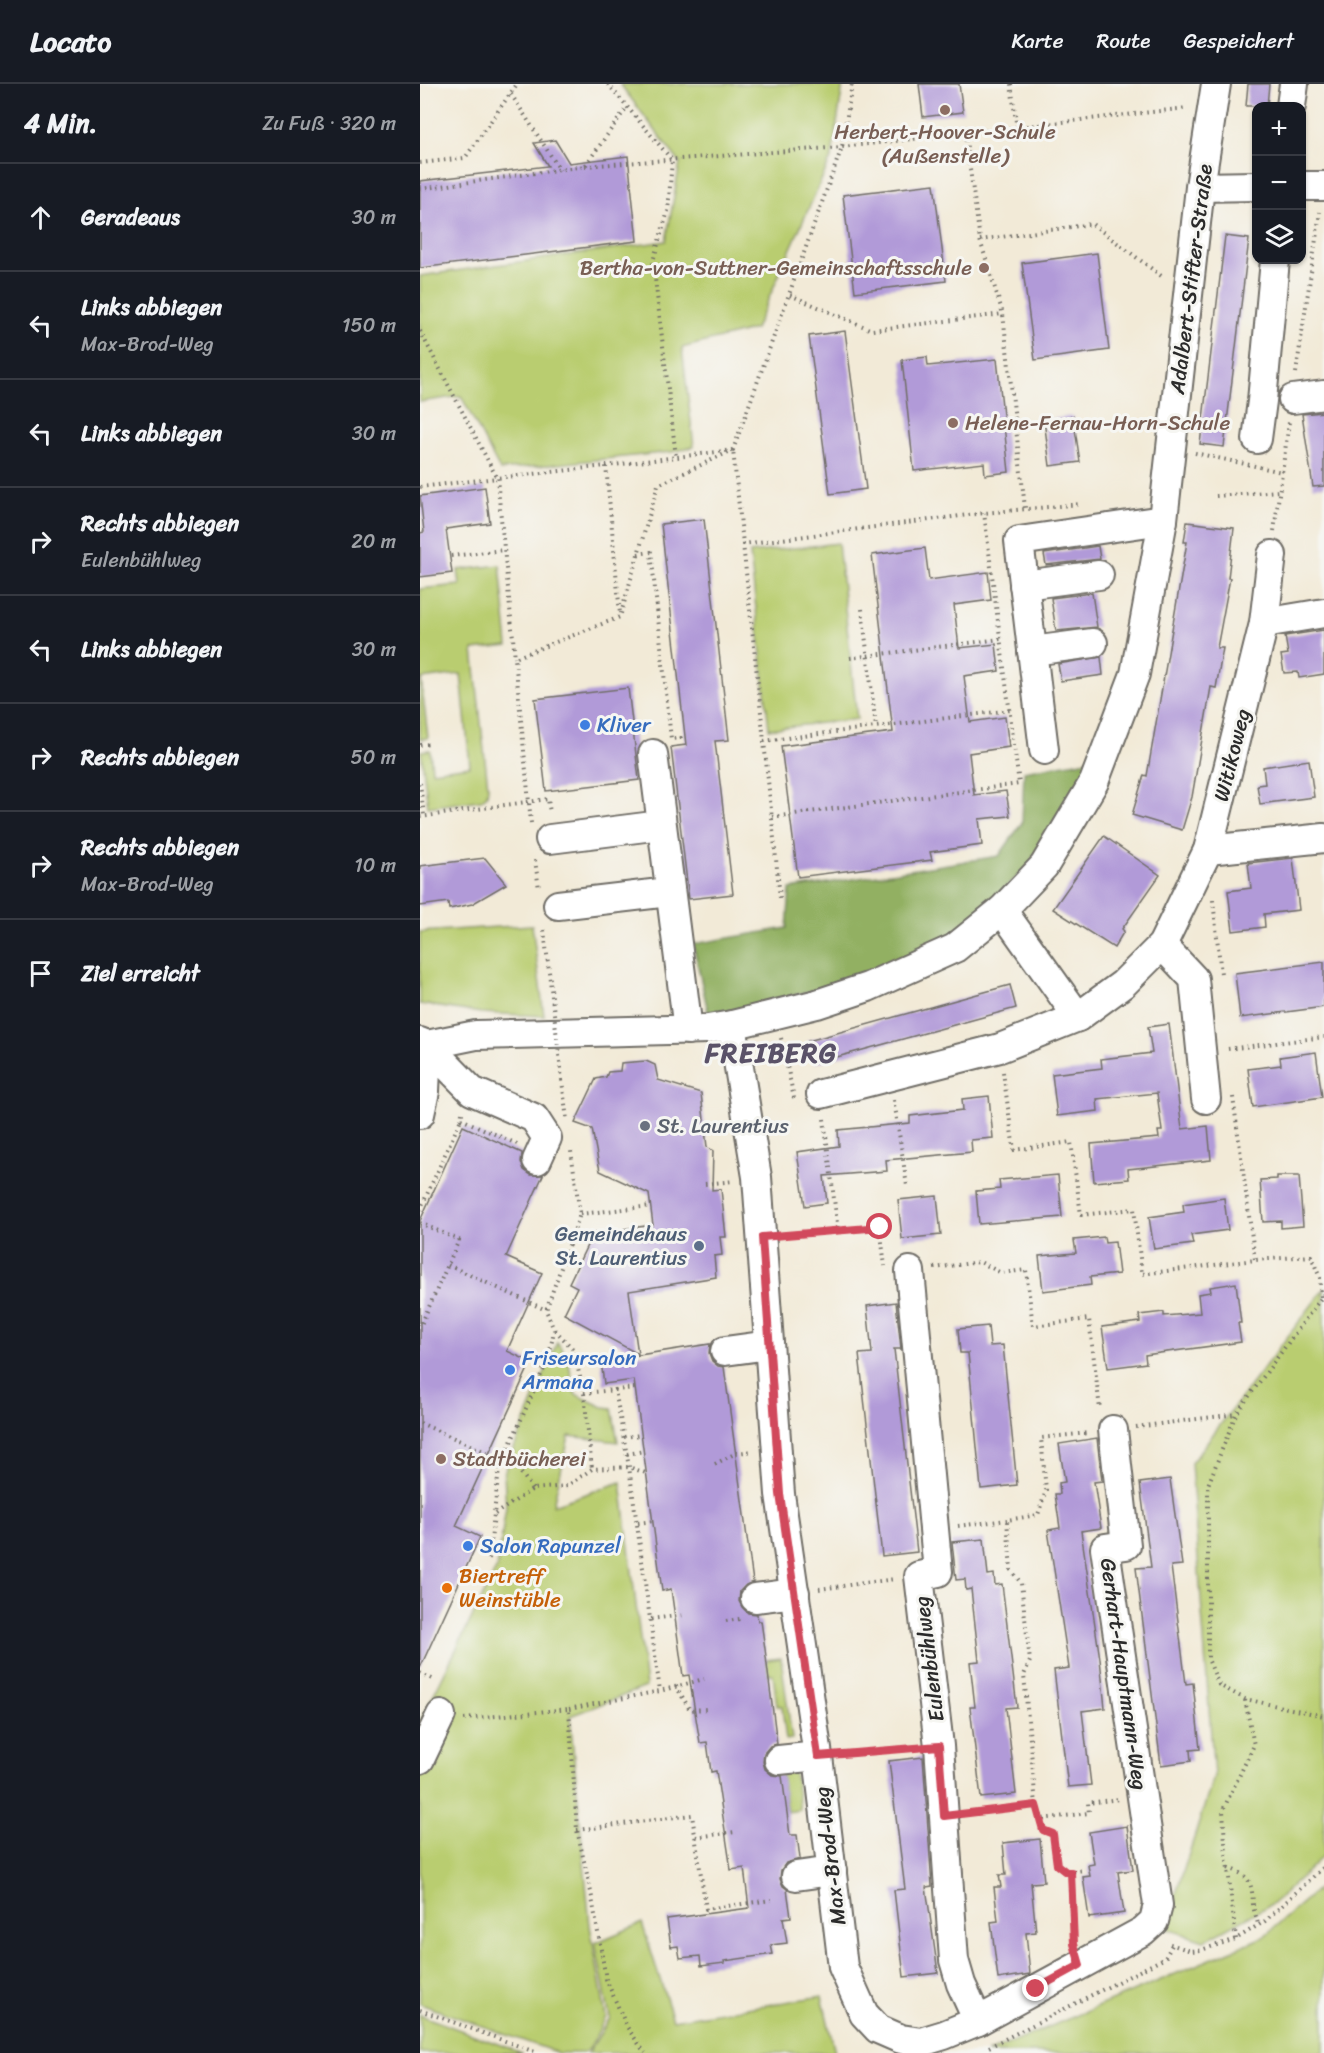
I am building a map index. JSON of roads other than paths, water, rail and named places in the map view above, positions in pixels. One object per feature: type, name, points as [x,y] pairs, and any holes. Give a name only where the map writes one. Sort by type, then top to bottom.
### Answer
[{"type":"street","points":[[1291,102],[1293,84]]},
{"type":"street","name":"Adalbert-Stifter-Straße","points":[[424,1044],[476,1035],[688,1030],[732,1025],[817,1004],[868,987],[955,948],[1002,910],[1044,866],[1094,782],[1135,674],[1163,520],[1200,187],[1215,95]]},
{"type":"street","points":[[1200,187],[1252,186]]},
{"type":"street","points":[[1306,186],[1324,186]]},
{"type":"street","points":[[1257,439],[1275,264]]},
{"type":"street","points":[[1293,399],[1324,395]]},
{"type":"street","points":[[1044,750],[1018,541],[1163,520]]},
{"type":"street","name":"Witikoweg","points":[[820,1094],[1000,1048],[1078,1017],[1123,984],[1162,945],[1208,850],[1264,622],[1272,555]]},
{"type":"street","points":[[1024,585],[1099,575]]},
{"type":"street","points":[[1264,622],[1324,613]]},
{"type":"street","points":[[1032,651],[1093,643]]},
{"type":"street","points":[[652,754],[688,1030]]},
{"type":"street","points":[[538,837],[661,825]]},
{"type":"street","points":[[1208,850],[1324,838]]},
{"type":"street","points":[[546,906],[669,892]]},
{"type":"street","points":[[1002,910],[1078,1017]]},
{"type":"street","points":[[1162,945],[1194,979],[1206,1099]]},
{"type":"street","name":"Max-Brod-Weg","points":[[732,1025],[757,1177],[780,1494],[818,1756],[843,1967],[864,2014],[878,2029],[901,2039],[921,2042],[944,2036],[978,2021],[1143,1931]]},
{"type":"street","points":[[420,1114],[425,1091],[424,1044]]},
{"type":"street","points":[[424,1044],[472,1091],[534,1118],[547,1138],[537,1160]]},
{"type":"street","name":"Eulenbühlweg","points":[[910,1271],[938,1572],[919,1576],[939,1746],[954,1960],[961,1984],[978,2021]]},
{"type":"street","points":[[725,1351],[769,1345]]},
{"type":"street","name":"Gerhart-Hauptmann-Weg","points":[[1102,1424],[1126,1545],[1105,1548],[1158,1905],[1154,1921],[1143,1931]]},
{"type":"street","points":[[755,1598],[795,1593]]},
{"type":"street","points":[[420,1759],[441,1715]]},
{"type":"street","points":[[779,1760],[818,1756]]},
{"type":"street","points":[[796,1876],[832,1870]]},
{"type":"place","name":"Herbert-Hoover-Schule (Außenstelle)","points":[[945,110]]},
{"type":"place","name":"Bertha-von-Suttner-Gemeinschaftsschule","points":[[984,268]]},
{"type":"place","name":"Helene-Fernau-Horn-Schule","points":[[953,423]]},
{"type":"place","name":"Kliver","points":[[585,725]]},
{"type":"place","name":"St. Laurentius","points":[[645,1126]]},
{"type":"place","name":"Gemeindehaus St. Laurentius","points":[[699,1246]]},
{"type":"place","name":"Friseursalon Armana","points":[[510,1370]]},
{"type":"place","name":"Stadtbücherei","points":[[441,1459]]},
{"type":"place","name":"Salon Rapunzel","points":[[468,1546]]},
{"type":"place","name":"Biertreff Weinstüble","points":[[447,1588]]},
{"type":"district","name":"FREIBERG","points":[[771,1053]]}]
